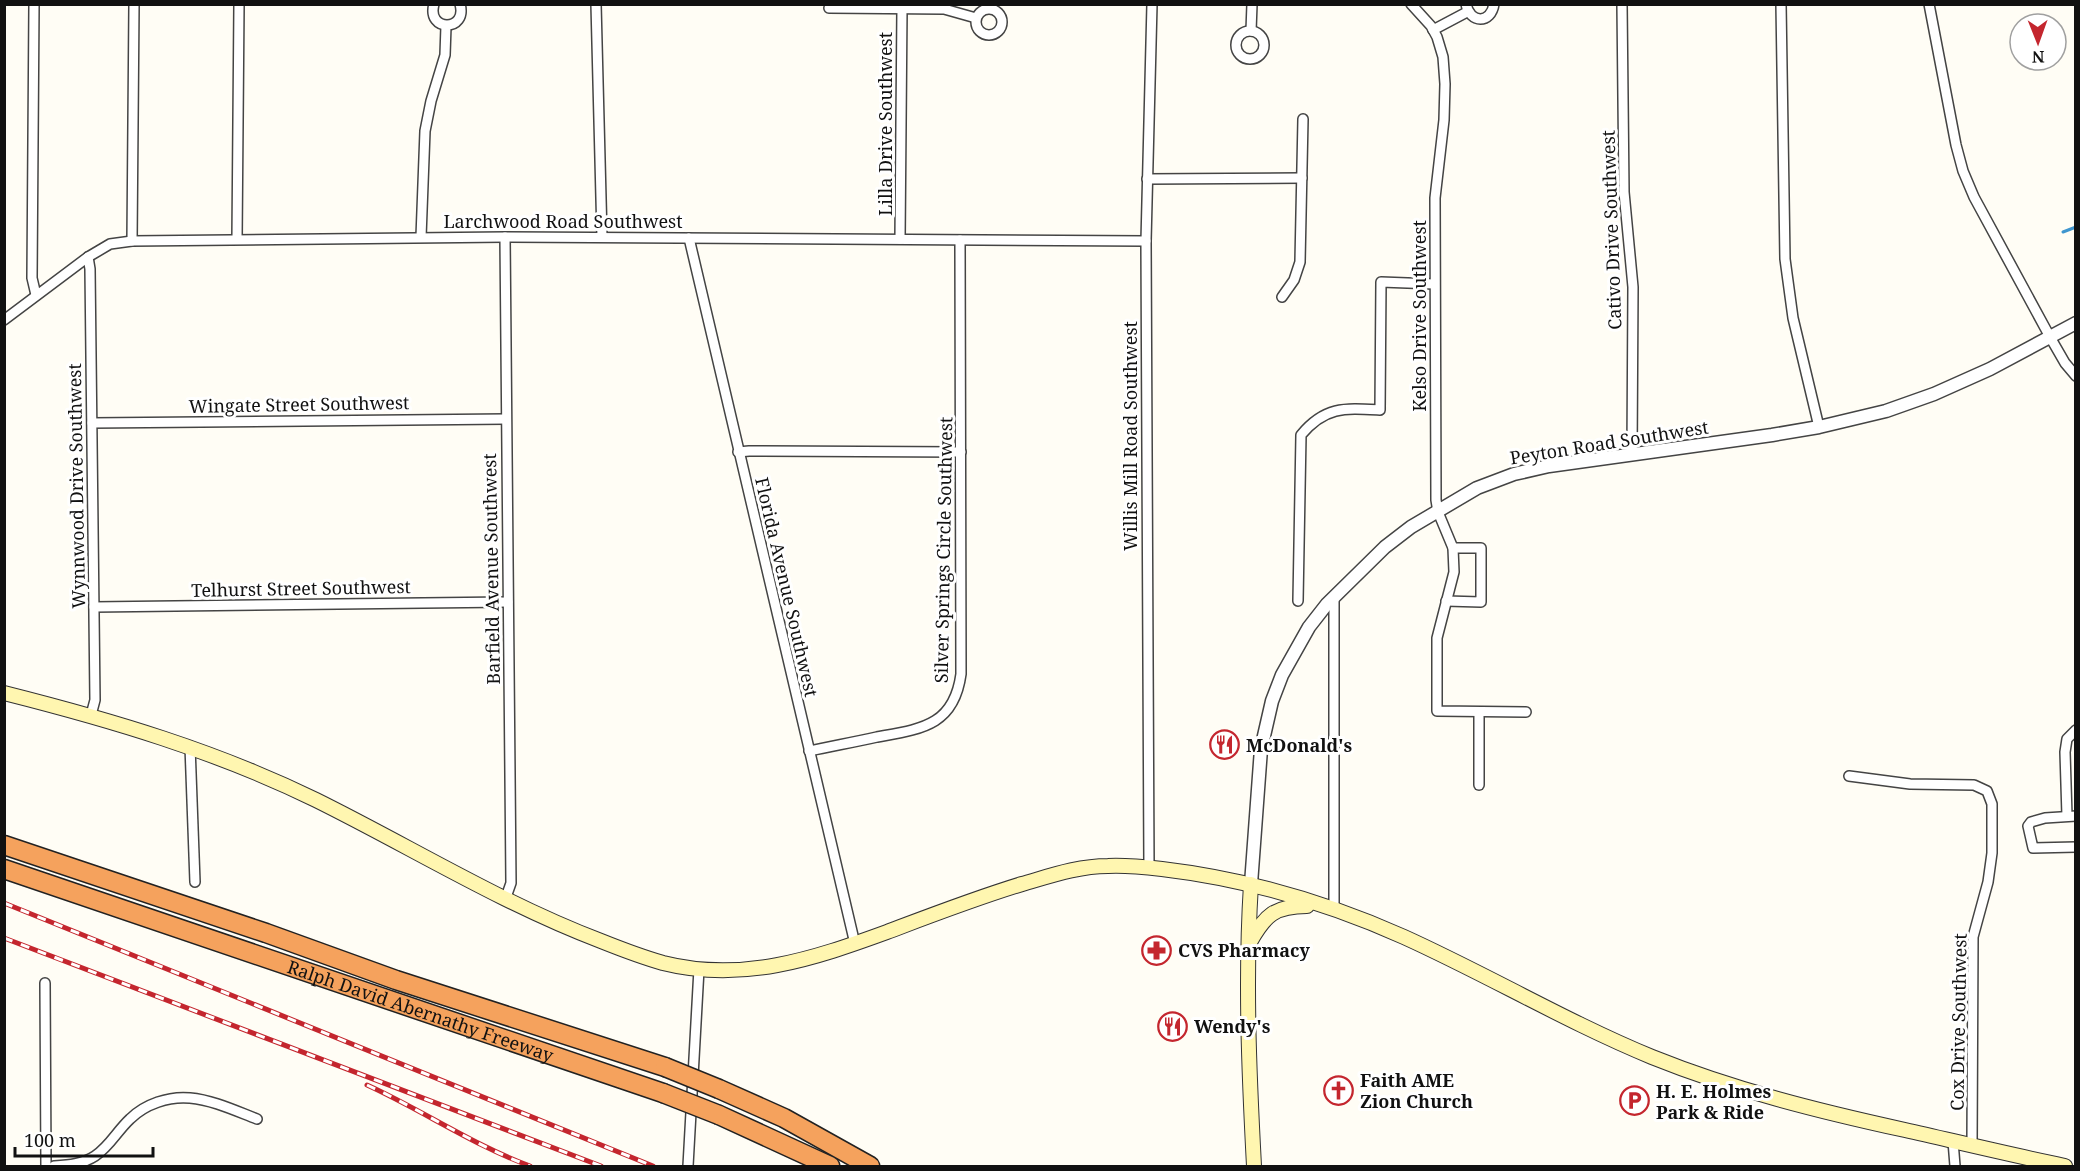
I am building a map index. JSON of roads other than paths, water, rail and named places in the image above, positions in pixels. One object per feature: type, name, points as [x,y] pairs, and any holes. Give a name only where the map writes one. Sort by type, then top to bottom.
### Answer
[{"type":"highway","name":"Ralph David Abernathy Freeway","points":[[4,845],[396,980],[665,1067],[784,1118],[870,1167]]},
{"type":"highway","name":"Ralph David Abernathy Freeway","points":[[4,869],[663,1093],[719,1115],[830,1167]]},
{"type":"main road","points":[[4,693],[92,715],[190,746],[252,771],[314,799],[506,900],[566,928],[666,964],[734,971],[771,968],[802,961],[997,892],[1064,872],[1105,866],[1201,874],[1251,884],[1329,908],[1406,938],[1612,1039],[1723,1084],[1796,1105],[2065,1167]]},
{"type":"main road","points":[[1251,884],[1247,946],[1247,1026],[1254,1167]]},
{"type":"main road","points":[[1247,946],[1260,923],[1271,913],[1290,906],[1329,908]]},
{"type":"street","points":[[34,4],[32,278],[36,295]]},
{"type":"street","points":[[132,241],[134,4]]},
{"type":"street","points":[[237,239],[239,4]]},
{"type":"street","points":[[434,4],[433,16],[436,21],[446,26],[452,25],[460,17],[460,4]]},
{"type":"street","points":[[596,4],[602,237]]},
{"type":"street","name":"Willis Mill Road Southwest","points":[[1149,868],[1146,241],[1152,4]]},
{"type":"street","points":[[1251,31],[1252,4]]},
{"type":"street","name":"Kelso Drive Southwest","points":[[1411,4],[1422,14],[1433,30],[1443,57],[1444,120],[1435,198],[1436,500],[1438,512],[1452,548]]},
{"type":"street","points":[[1433,30],[1466,8],[1472,17],[1485,18],[1493,11],[1494,4]]},
{"type":"street","name":"Cativo Drive Southwest","points":[[1622,4],[1624,192],[1633,287],[1632,454]]},
{"type":"street","points":[[1781,4],[1785,258],[1793,318],[1819,427]]},
{"type":"street","points":[[1929,4],[1963,171],[1974,198],[2050,337],[2065,363],[2076,376]]},
{"type":"street","points":[[829,8],[944,9],[976,18]]},
{"type":"street","name":"Lilla Drive Southwest","points":[[900,239],[902,8]]},
{"type":"street","points":[[421,237],[425,131],[431,101],[445,55],[446,26]]},
{"type":"street","points":[[1282,297],[1294,280],[1300,262],[1303,119]]},
{"type":"street","points":[[1147,179],[1302,174]]},
{"type":"street","name":"Larchwood Road Southwest","points":[[4,320],[88,256],[110,244],[132,241],[421,237],[1146,241]]},
{"type":"street","name":"Barfield Avenue Southwest","points":[[505,237],[511,884],[506,900]]},
{"type":"street","name":"Florida Avenue Southwest","points":[[689,238],[855,944]]},
{"type":"street","name":"Silver Springs Circle Southwest","points":[[809,751],[922,729],[941,717],[955,700],[960,688],[962,674],[960,240]]},
{"type":"street","name":"Wynnwood Drive Southwest","points":[[88,256],[95,700],[92,715]]},
{"type":"street","points":[[1298,601],[1301,435],[1322,415],[1347,408],[1380,410],[1381,282],[1434,284]]},
{"type":"street","name":"Peyton Road Southwest","points":[[1251,884],[1261,749],[1272,701],[1309,627],[1335,597],[1385,547],[1411,527],[1477,488],[1514,474],[1549,466],[1819,427],[1886,411],[1934,394],[1990,369],[2076,323]]},
{"type":"street","name":"Wingate Street Southwest","points":[[92,423],[506,419]]},
{"type":"street","points":[[738,452],[961,452]]},
{"type":"street","points":[[1446,601],[1481,602],[1481,548],[1452,548],[1454,572],[1446,601],[1436,646],[1437,711],[1526,712]]},
{"type":"street","points":[[1329,908],[1335,597]]},
{"type":"street","name":"Telhurst Street Southwest","points":[[94,607],[508,602]]},
{"type":"street","points":[[1479,712],[1479,785]]},
{"type":"street","points":[[2076,730],[2067,739],[2065,752],[2071,816],[2045,818],[2031,822],[2028,826],[2033,848],[2076,847]]},
{"type":"street","points":[[190,746],[195,882]]},
{"type":"street","name":"Cox Drive Southwest","points":[[1849,776],[1910,784],[1974,785],[1987,790],[1992,804],[1991,863],[1973,937],[1972,1145]]},
{"type":"street","points":[[687,1167],[699,969]]},
{"type":"street","points":[[45,983],[46,1167]]},
{"type":"street","points":[[54,1167],[76,1164],[94,1157],[130,1118],[148,1106],[169,1099],[201,1100],[257,1119]]},
{"type":"street","points":[[1953,1141],[1955,1167]]},
{"type":"waterway","points":[[2063,232],[2076,227]]},
{"type":"railway","points":[[4,903],[653,1166]]},
{"type":"railway","points":[[4,938],[601,1166]]},
{"type":"railway","points":[[367,1085],[488,1148],[530,1166]]},
{"type":"place","name":"McDonald's","points":[[1225,745]]},
{"type":"place","name":"CVS Pharmacy","points":[[1157,950]]},
{"type":"place","name":"Wendy's","points":[[1173,1026]]},
{"type":"place","name":"Faith AME Zion Church","points":[[1339,1090]]},
{"type":"place","name":"H. E. Holmes Park & Ride","points":[[1635,1101]]}]
